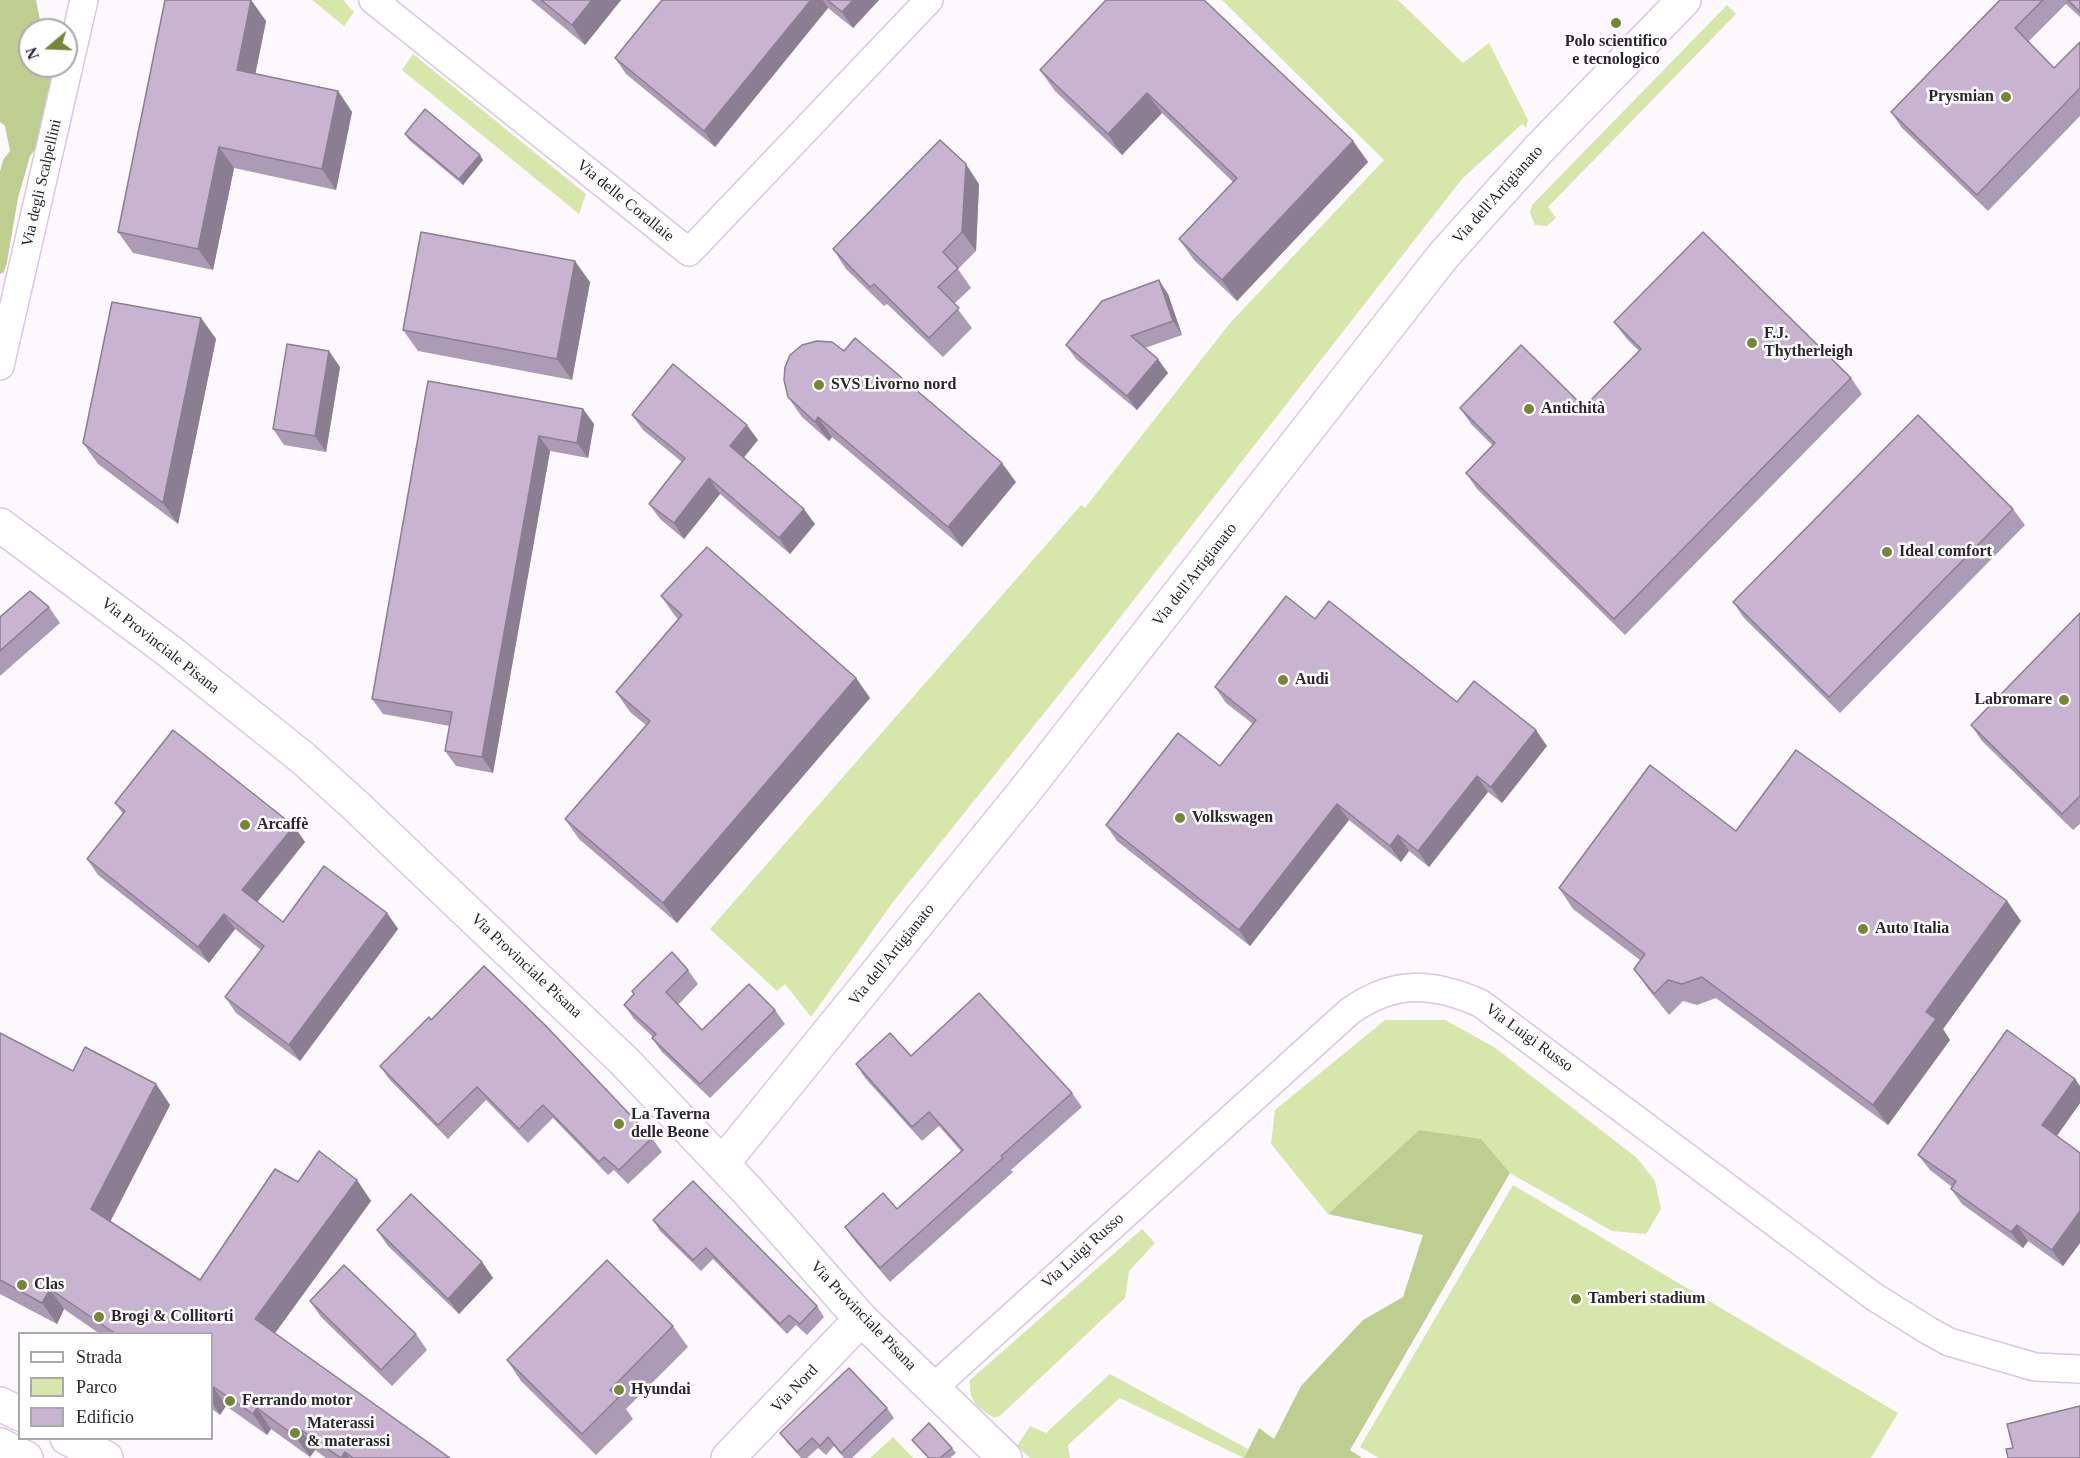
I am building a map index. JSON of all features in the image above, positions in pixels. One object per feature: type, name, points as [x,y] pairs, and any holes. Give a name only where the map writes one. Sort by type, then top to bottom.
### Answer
[{"type":"street","name":"Via degli Scalpellini","points":[[0,366],[84,0]]},
{"type":"street","name":"Via delle Corallaie","points":[[373,0],[689,252],[929,0]]},
{"type":"street","name":"Via dell'Artigianato","points":[[722,1164],[1028,787],[1443,256],[1538,150],[1684,0]]},
{"type":"street","name":"Via Provinciale Pisana","points":[[0,525],[169,651],[304,759],[597,1033],[722,1164],[861,1319],[1005,1458]]},
{"type":"street","name":"Via Luigi Russo","points":[[933,1388],[1350,1011],[1384,991],[1405,987],[1440,988],[1480,1003],[1873,1296],[1948,1342],[2035,1367],[2080,1369]]},
{"type":"street","name":"Via Nord","points":[[728,1458],[861,1319]]},
{"type":"street","points":[[0,1404],[18,1413]]},
{"type":"street","points":[[71,1440],[106,1458]]},
{"type":"street","points":[[0,1444],[26,1458]]},
{"type":"green space","points":[[0,0],[36,0],[40,18],[18,18],[18,78],[58,78],[59,82],[37,147],[30,156],[18,198],[7,262],[4,272],[0,274],[0,172],[3,160],[10,151],[5,126],[0,122]]},
{"type":"green space","points":[[312,0],[343,0],[354,12],[344,26]]},
{"type":"green space","points":[[1222,0],[1398,0],[1463,63],[1489,43],[1528,120],[1526,128],[1522,124],[1462,179],[1097,647],[893,902],[811,1017],[785,984],[777,991],[710,929],[1081,505],[1085,508],[1230,323],[1384,160]]},
{"type":"green space","points":[[1727,5],[1736,14],[1548,207],[1556,218],[1547,226],[1535,225],[1530,213],[1532,205]]},
{"type":"green space","points":[[413,54],[586,194],[579,214],[402,70]]},
{"type":"green space","points":[[1385,1020],[1445,1020],[1494,1047],[1637,1158],[1655,1181],[1661,1209],[1646,1234],[1612,1231],[1510,1173],[1481,1140],[1419,1130],[1328,1214],[1271,1144],[1275,1110]]},
{"type":"green space","points":[[1419,1130],[1481,1139],[1510,1173],[1350,1450],[1362,1458],[1244,1458],[1259,1428],[1274,1439],[1301,1386],[1363,1320],[1403,1297],[1423,1235],[1328,1214]]},
{"type":"green space","name":"Tamberi stadium","points":[[1513,1185],[1898,1413],[1871,1458],[1379,1458],[1360,1447]]},
{"type":"green space","points":[[1142,1229],[1155,1243],[1129,1271],[1125,1298],[1001,1415],[994,1418],[978,1407],[972,1399],[970,1380]]},
{"type":"green space","points":[[1110,1374],[1248,1449],[1244,1458],[1120,1398],[1068,1445],[1070,1458],[1030,1458],[1017,1446],[1030,1426],[1046,1433]]},
{"type":"green space","points":[[893,1437],[913,1458],[870,1458]]},
{"type":"building","points":[[165,0],[251,0],[237,70],[338,91],[322,169],[219,147],[198,249],[118,232]]},
{"type":"building","points":[[541,0],[592,0],[572,25]]},
{"type":"building","points":[[662,0],[811,0],[704,131],[615,58]]},
{"type":"building","points":[[827,0],[853,0],[842,12]]},
{"type":"building","points":[[1106,0],[1204,0],[1353,141],[1222,280],[1179,239],[1237,178],[1147,93],[1108,134],[1040,70]]},
{"type":"building","name":"Prysmian","points":[[2000,0],[2043,0],[2015,28],[2054,68],[2080,42],[2080,88],[1977,195],[1891,112]]},
{"type":"building","points":[[2068,0],[2080,0],[2080,12]]},
{"type":"building","points":[[425,109],[480,155],[459,179],[405,134]]},
{"type":"building","points":[[940,140],[966,164],[962,232],[943,252],[958,268],[938,287],[959,308],[929,338],[874,284],[870,287],[833,249]]},
{"type":"building","points":[[421,232],[575,261],[557,359],[403,330]]},
{"type":"building","points":[[1703,232],[1851,378],[1614,619],[1466,473],[1495,443],[1460,408],[1521,345],[1584,407],[1641,349],[1614,322]]},
{"type":"building","points":[[1159,280],[1173,321],[1131,336],[1158,359],[1127,396],[1066,345],[1102,301]]},
{"type":"building","points":[[112,302],[201,318],[163,503],[83,443]]},
{"type":"building","points":[[855,338],[1002,463],[948,527],[818,417],[815,422],[788,397],[784,380],[785,367],[790,355],[802,345],[817,341],[832,342],[844,351]]},
{"type":"building","points":[[287,344],[329,351],[315,436],[273,429]]},
{"type":"building","points":[[673,364],[747,425],[730,446],[804,509],[779,538],[709,478],[674,523],[649,504],[685,458],[632,415]]},
{"type":"building","points":[[428,381],[583,409],[577,443],[539,436],[482,757],[445,751],[452,712],[372,699]]},
{"type":"building","points":[[1918,415],[2013,509],[1829,697],[1733,602]]},
{"type":"building","points":[[707,547],[856,678],[663,903],[565,819],[650,721],[616,692],[682,615],[661,596]]},
{"type":"building","points":[[30,591],[49,607],[0,651],[0,617]]},
{"type":"building","points":[[1286,596],[1315,619],[1329,601],[1457,702],[1474,681],[1536,730],[1491,787],[1477,776],[1418,851],[1398,835],[1390,846],[1337,804],[1239,930],[1106,825],[1178,733],[1220,766],[1256,720],[1215,687]]},
{"type":"building","points":[[2080,613],[2080,796],[2062,814],[1971,725]]},
{"type":"building","points":[[173,730],[294,826],[242,890],[283,922],[324,866],[387,913],[289,1045],[225,997],[264,946],[224,914],[198,947],[87,859],[125,811],[115,803]]},
{"type":"building","points":[[1796,750],[2007,901],[1926,1012],[1936,1019],[1873,1105],[1702,977],[1682,984],[1668,980],[1654,994],[1634,969],[1645,954],[1559,888],[1650,765],[1736,831]]},
{"type":"building","points":[[672,952],[688,970],[666,992],[702,1030],[749,984],[775,1010],[700,1084],[652,1038],[656,1034],[624,1005],[634,994],[632,991]]},
{"type":"building","points":[[484,966],[545,1025],[652,1138],[619,1170],[604,1157],[599,1162],[543,1105],[519,1129],[477,1087],[438,1125],[380,1066],[429,1017],[431,1020]]},
{"type":"building","points":[[979,993],[1072,1093],[880,1268],[845,1227],[883,1193],[897,1209],[963,1150],[929,1112],[912,1127],[856,1064],[890,1033],[911,1056]]},
{"type":"building","points":[[2007,1030],[2075,1079],[2042,1125],[2080,1153],[2080,1211],[2052,1250],[2017,1225],[2011,1232],[1951,1189],[1956,1181],[1918,1155]]},
{"type":"building","points":[[0,1033],[73,1071],[85,1047],[156,1084],[91,1209],[200,1280],[275,1169],[298,1182],[319,1151],[357,1180],[255,1319],[450,1458],[353,1458],[345,1452],[341,1458],[300,1429],[295,1436],[257,1408],[253,1414],[213,1387],[213,1332],[113,1332],[50,1289],[42,1303],[0,1280]]},
{"type":"building","points":[[693,1181],[817,1306],[800,1324],[789,1315],[780,1324],[706,1248],[693,1260],[653,1220]]},
{"type":"building","points":[[411,1194],[482,1262],[448,1299],[377,1230]]},
{"type":"building","points":[[607,1260],[673,1326],[610,1390],[618,1398],[582,1434],[507,1360]]},
{"type":"building","points":[[344,1265],[416,1334],[381,1370],[310,1301]]},
{"type":"building","points":[[849,1368],[887,1408],[841,1453],[828,1437],[820,1446],[812,1438],[797,1452],[780,1433]]},
{"type":"building","points":[[2080,1406],[2080,1458],[2008,1458],[2006,1449],[2013,1448],[2007,1424]]},
{"type":"building","points":[[929,1423],[952,1448],[940,1458],[929,1458],[912,1440]]},
{"type":"place","name":"Polo scientifico e tecnologico","points":[[1616,23]]},
{"type":"place","name":"Prysmian","points":[[2006,97]]},
{"type":"place","name":"F.J. Thytherleigh","points":[[1752,343]]},
{"type":"place","name":"SVS Livorno nord","points":[[819,385]]},
{"type":"place","name":"Antichità","points":[[1529,409]]},
{"type":"place","name":"Ideal comfort","points":[[1887,552]]},
{"type":"place","name":"Audi","points":[[1283,680]]},
{"type":"place","name":"Labromare","points":[[2064,700]]},
{"type":"place","name":"Volkswagen","points":[[1180,818]]},
{"type":"place","name":"Arcaffè","points":[[245,825]]},
{"type":"place","name":"Auto Italia","points":[[1863,929]]},
{"type":"place","name":"La Taverna delle Beone","points":[[619,1124]]},
{"type":"place","name":"Clas","points":[[22,1285]]},
{"type":"place","name":"Tamberi stadium","points":[[1576,1299]]},
{"type":"place","name":"Brogi & Collitorti","points":[[99,1317]]},
{"type":"place","name":"Hyundai","points":[[619,1390]]},
{"type":"place","name":"Ferrando motor","points":[[230,1401]]},
{"type":"place","name":"Materassi & materassi","points":[[295,1433]]}]
